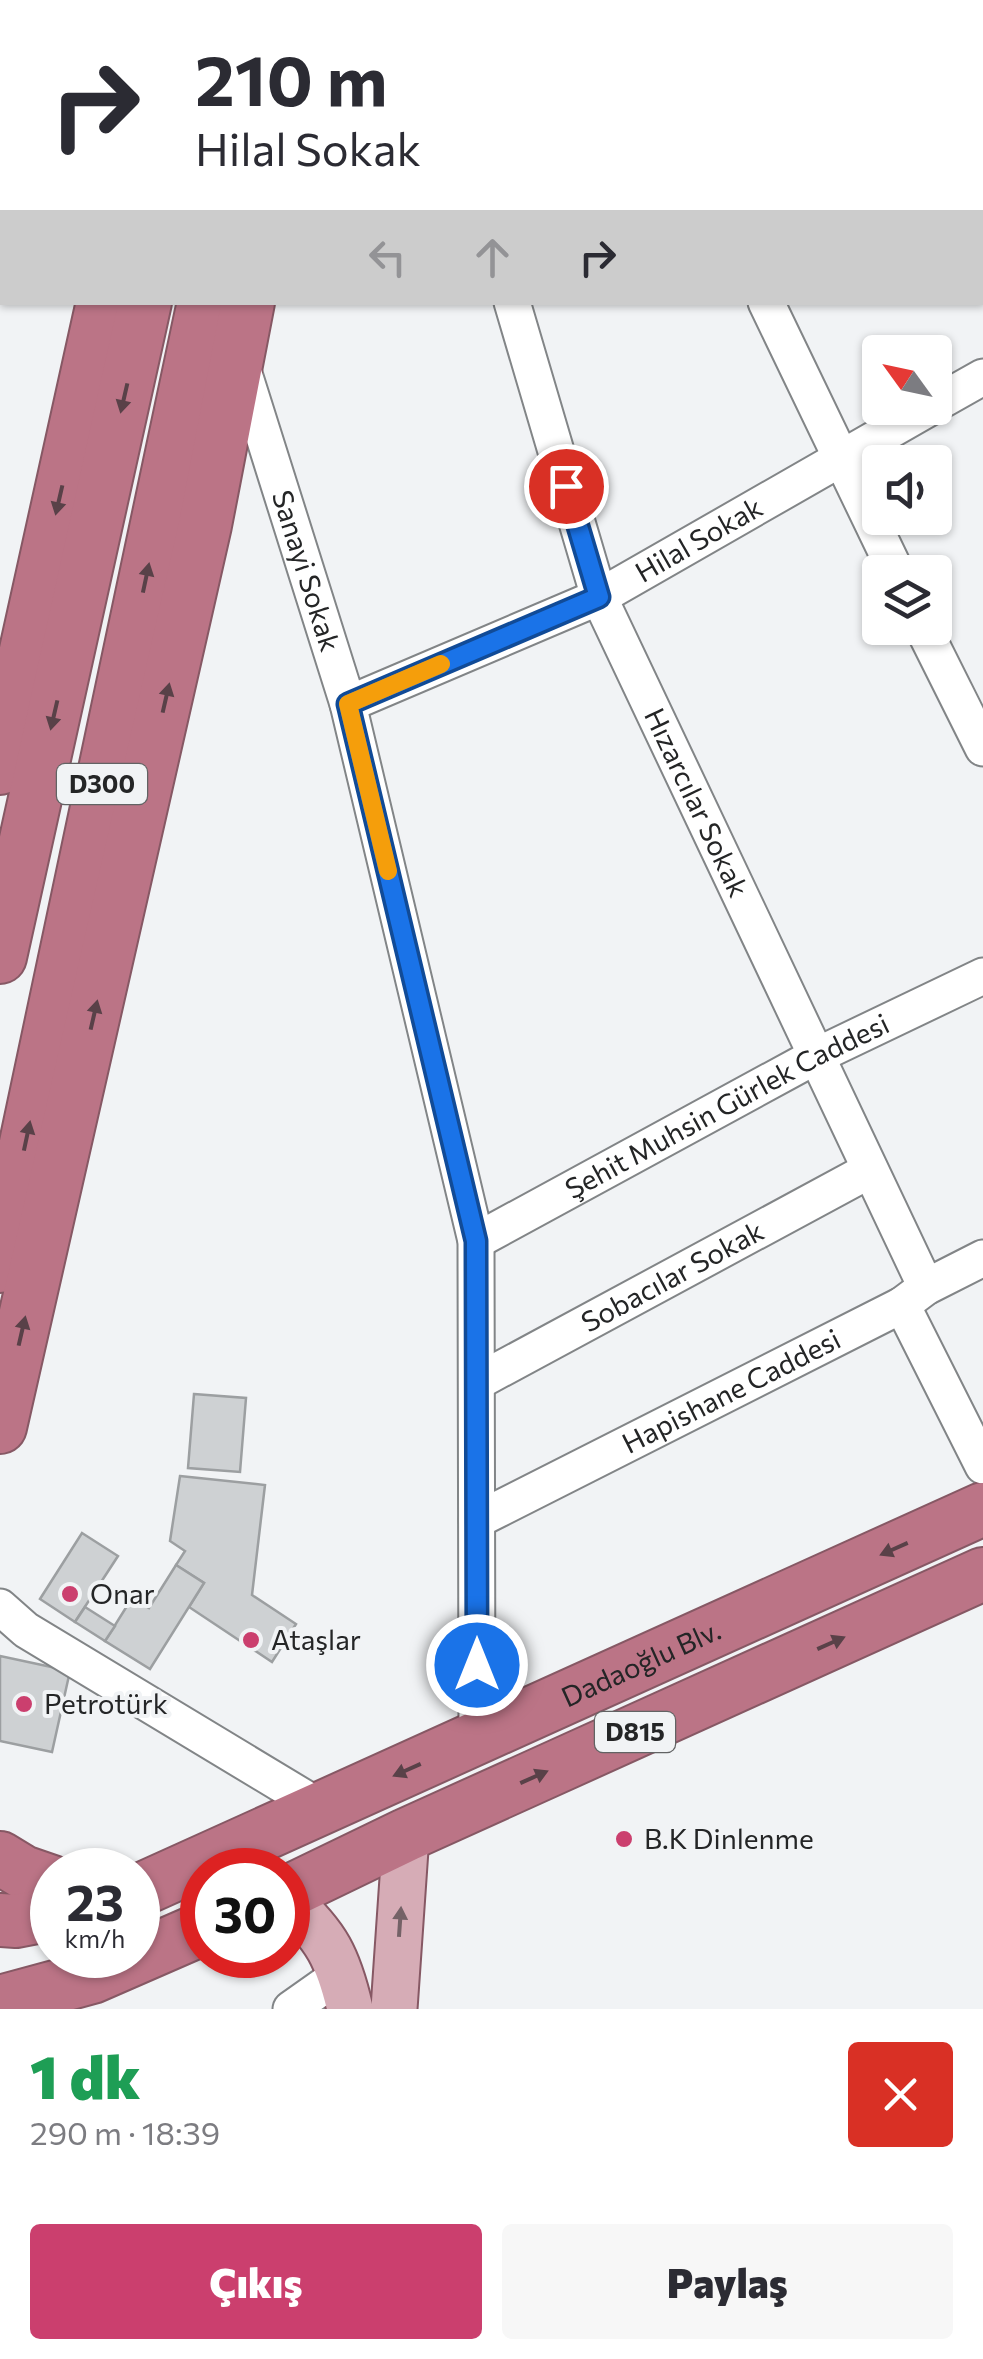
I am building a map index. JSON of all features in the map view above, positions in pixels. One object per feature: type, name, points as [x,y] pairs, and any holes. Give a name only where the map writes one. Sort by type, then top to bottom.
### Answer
[{"type":"highway","points":[[0,768],[102,305]]},
{"type":"highway","name":"D300","points":[[0,957],[144,305]]},
{"type":"highway","name":"D300","points":[[0,1266],[203,305]]},
{"type":"highway","points":[[0,1426],[205,525],[247,305]]},
{"type":"highway","name":"Dadaoğlu Blv.","points":[[160,1881],[983,1509]]},
{"type":"highway","name":"D815","points":[[310,1881],[983,1574]]},
{"type":"highway","points":[[0,1858],[30,1874]]},
{"type":"highway","points":[[0,1920],[30,1918]]},
{"type":"highway","points":[[0,2002],[73,1993],[180,1940]]},
{"type":"main road","points":[[394,2009],[406,1835]]},
{"type":"main road","points":[[310,1922],[319,1930],[346,1991]]},
{"type":"street","name":"Hızarcılar Sokak","points":[[513,305],[599,597],[870,1170],[914,1296],[983,1466]]},
{"type":"street","points":[[767,305],[888,555]]},
{"type":"street","name":"Sanayi Sokak","points":[[238,355],[348,704],[476,1241],[477,1738]]},
{"type":"street","name":"Hilal Sokak","points":[[952,395],[983,377]]},
{"type":"street","name":"Hilal Sokak","points":[[348,704],[599,597],[898,425]]},
{"type":"street","points":[[932,645],[983,748]]},
{"type":"street","name":"Şehit Muhsin Gürlek Caddesi","points":[[476,1241],[816,1056],[983,976]]},
{"type":"street","name":"Sobacılar Sokak","points":[[477,1382],[870,1170]]},
{"type":"street","name":"Hapishane Caddesi","points":[[477,1520],[983,1258]]},
{"type":"street","points":[[0,1607],[26,1630],[322,1808]]},
{"type":"street","points":[[291,2009],[346,1991]]},
{"type":"building","points":[[194,1394],[246,1398],[240,1472],[188,1468]]},
{"type":"building","points":[[180,1476],[265,1485],[252,1595],[296,1624],[272,1662],[189,1607],[204,1583],[176,1565],[185,1551],[170,1541]]},
{"type":"building","points":[[82,1533],[118,1556],[75,1622],[40,1599]]},
{"type":"building","points":[[176,1565],[204,1583],[150,1669],[105,1641],[132,1598],[149,1608]]},
{"type":"building","points":[[85,1607],[115,1626],[105,1641],[75,1622]]},
{"type":"building","points":[[0,1656],[70,1671],[52,1752],[0,1741]]},
{"type":"slow traffic","points":[[388,871],[348,704],[441,664]]},
{"type":"place","name":"Onar","points":[[70,1594]]},
{"type":"place","name":"Ataşlar","points":[[251,1640]]},
{"type":"place","name":"Petrotürk","points":[[24,1704]]},
{"type":"place","name":"B.K Dinlenme","points":[[624,1839]]},
{"type":"route","points":[[477,1665],[476,1241],[348,704],[599,597],[566,486]]}]
